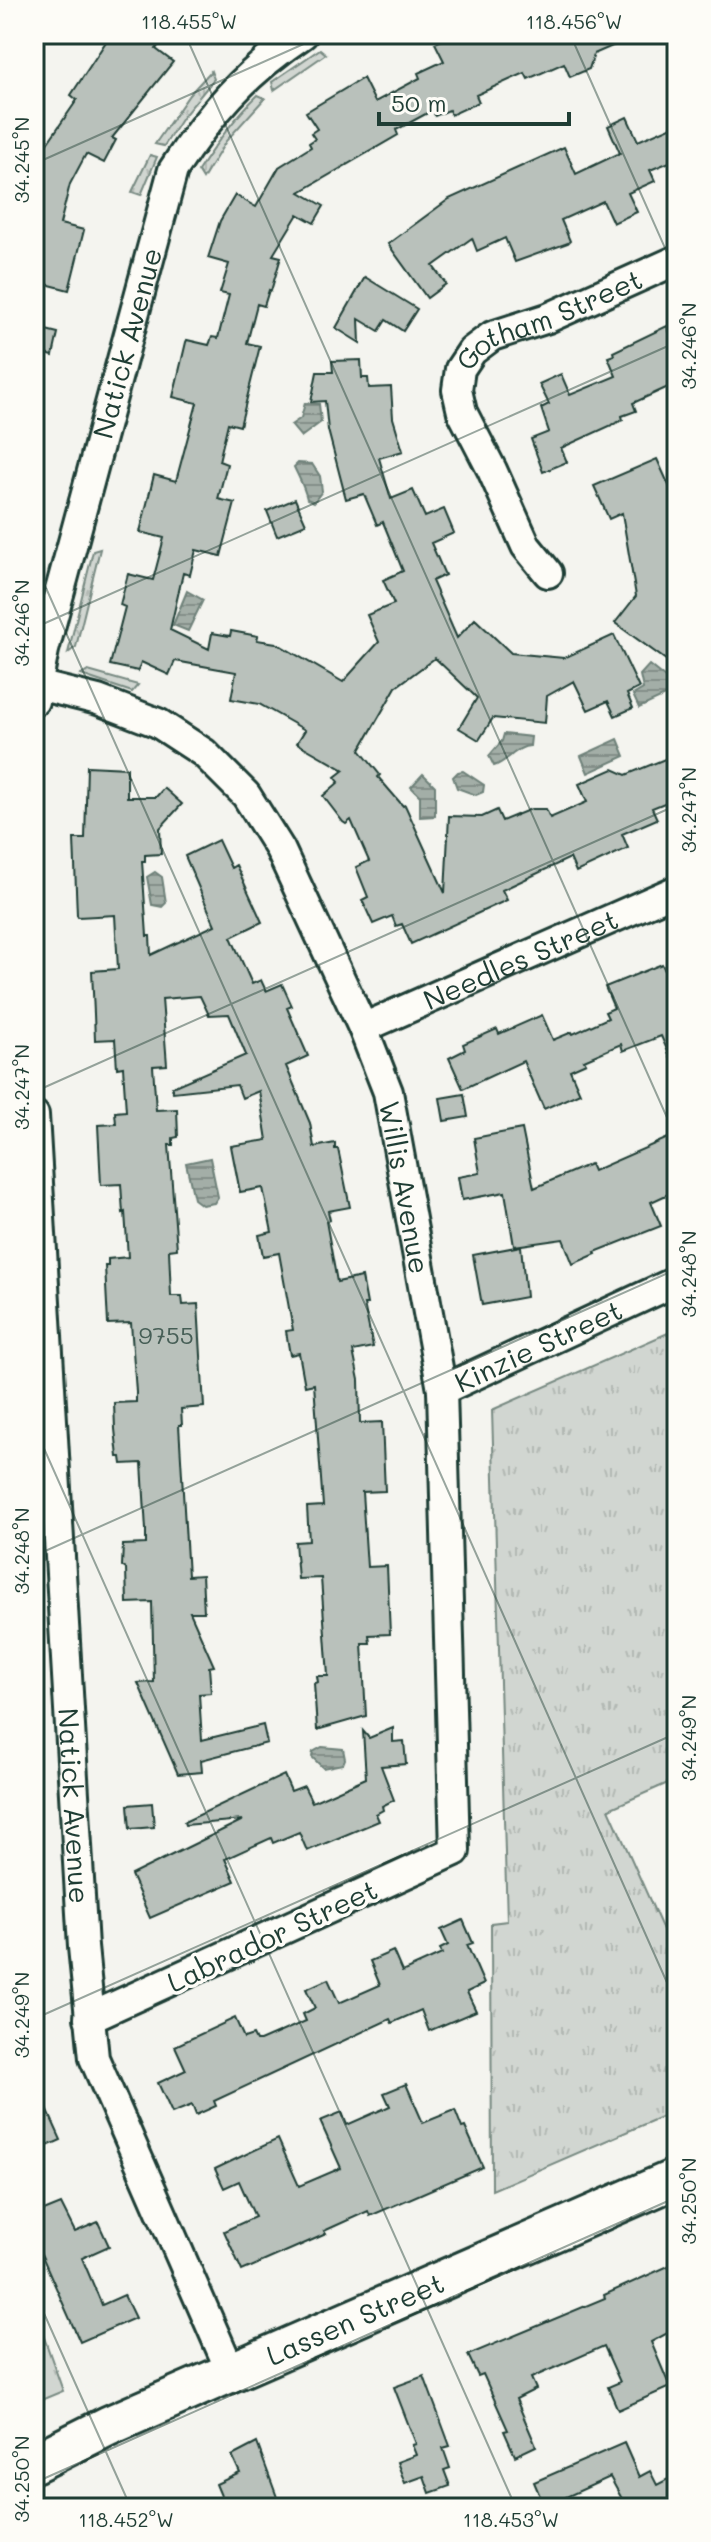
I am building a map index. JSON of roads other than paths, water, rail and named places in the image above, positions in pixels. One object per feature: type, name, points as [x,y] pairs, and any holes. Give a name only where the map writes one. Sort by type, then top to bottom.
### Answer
[{"type":"main road","name":"Lassen Street","points":[[34,2463],[108,2426],[677,2178]]},
{"type":"street","name":"Natick Avenue","points":[[36,693],[173,170],[226,97],[269,58],[303,34]]},
{"type":"street","name":"Gotham Street","points":[[548,573],[526,546],[462,412],[457,390],[460,369],[472,351],[492,336],[548,318],[677,260]]},
{"type":"street","name":"Willis Avenue","points":[[36,693],[121,707],[158,723],[189,741],[232,779],[258,811],[280,849],[363,1028],[388,1092],[442,1390],[455,1851]]},
{"type":"street","name":"Needles Street","points":[[363,1028],[677,890]]},
{"type":"street","name":"Natick Avenue","points":[[34,1115],[83,1947],[94,2058],[231,2372]]},
{"type":"street","name":"Kinzie Street","points":[[442,1390],[677,1281]]},
{"type":"street","name":"Labrador Street","points":[[89,2018],[455,1851]]}]
